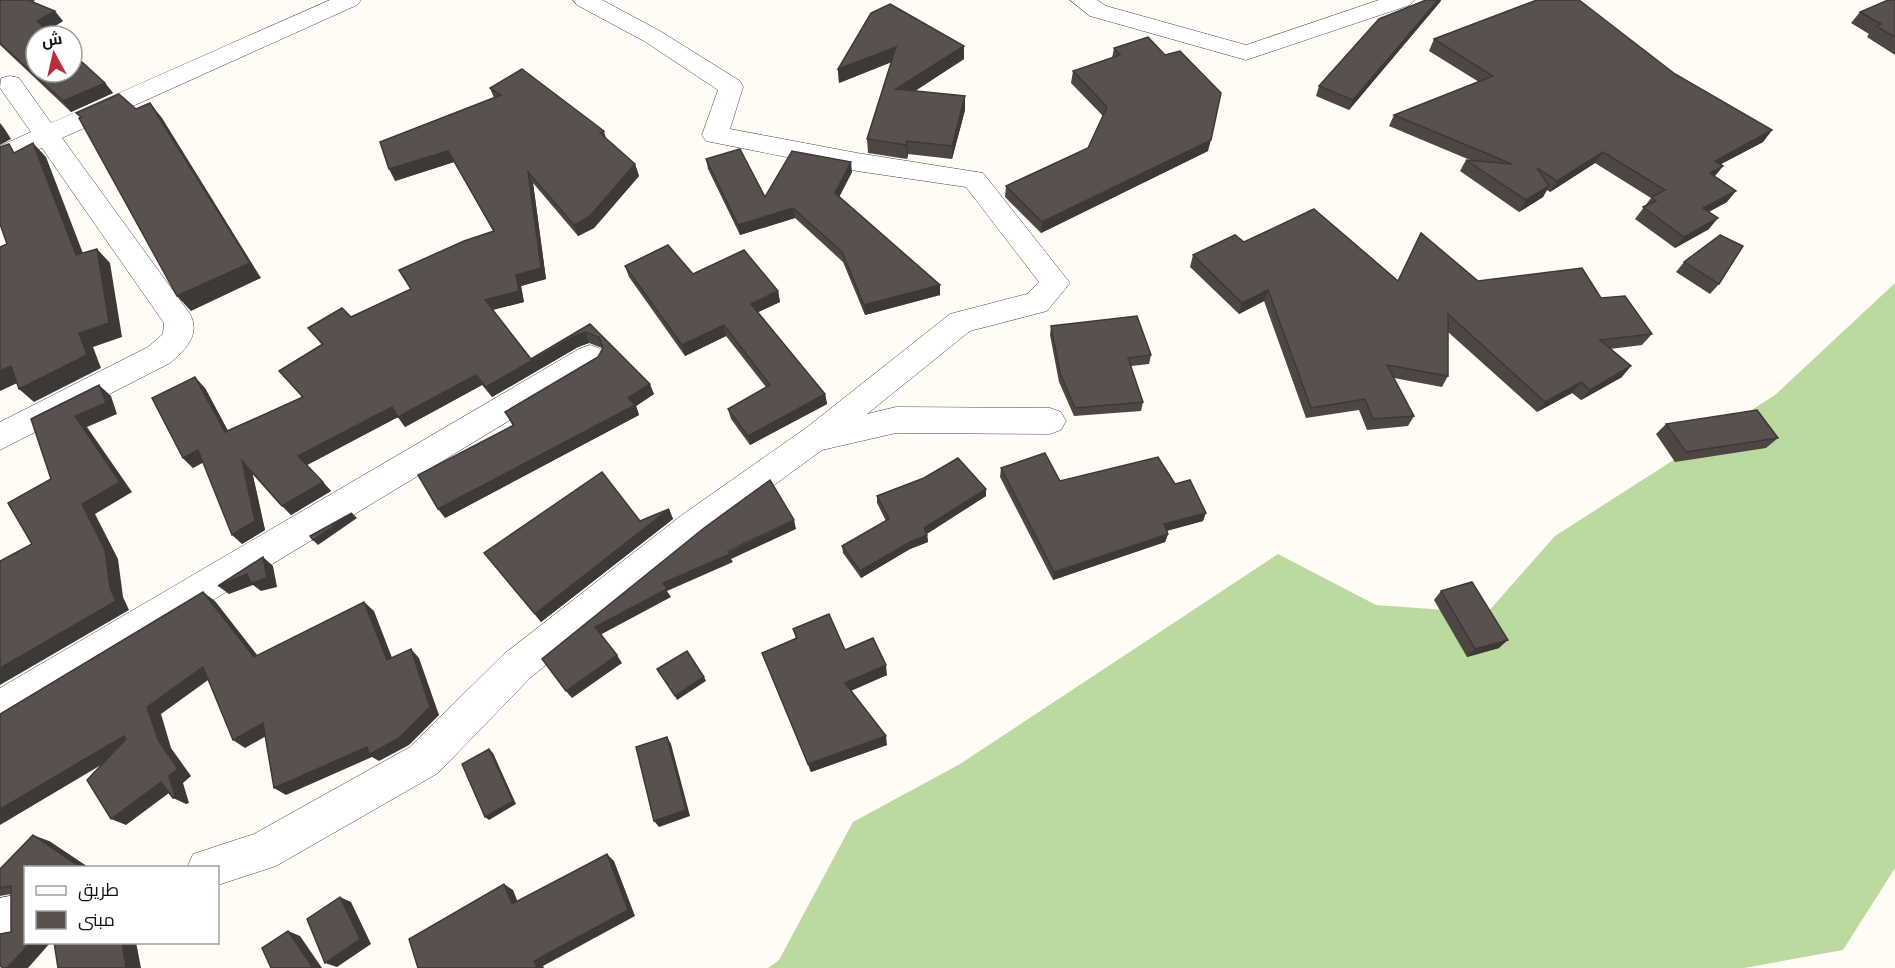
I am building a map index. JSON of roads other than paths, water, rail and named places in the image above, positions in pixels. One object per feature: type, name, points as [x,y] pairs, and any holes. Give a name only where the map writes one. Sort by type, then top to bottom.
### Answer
[{"type":"street","points":[[0,156],[349,0]]},
{"type":"street","points":[[211,866],[262,852],[424,760],[517,666],[694,525],[813,439],[961,322],[1037,303],[1056,283],[974,179],[856,162],[715,135],[731,87],[652,36],[585,0]]},
{"type":"street","points":[[1082,0],[1098,11],[1161,27],[1246,53],[1402,0]]},
{"type":"street","points":[[0,437],[159,355],[177,339],[180,322],[10,84]]},
{"type":"street","points":[[0,708],[590,357]]},
{"type":"street","points":[[813,439],[896,420],[1050,422]]},
{"type":"street","points":[[0,919],[24,914]]}]
